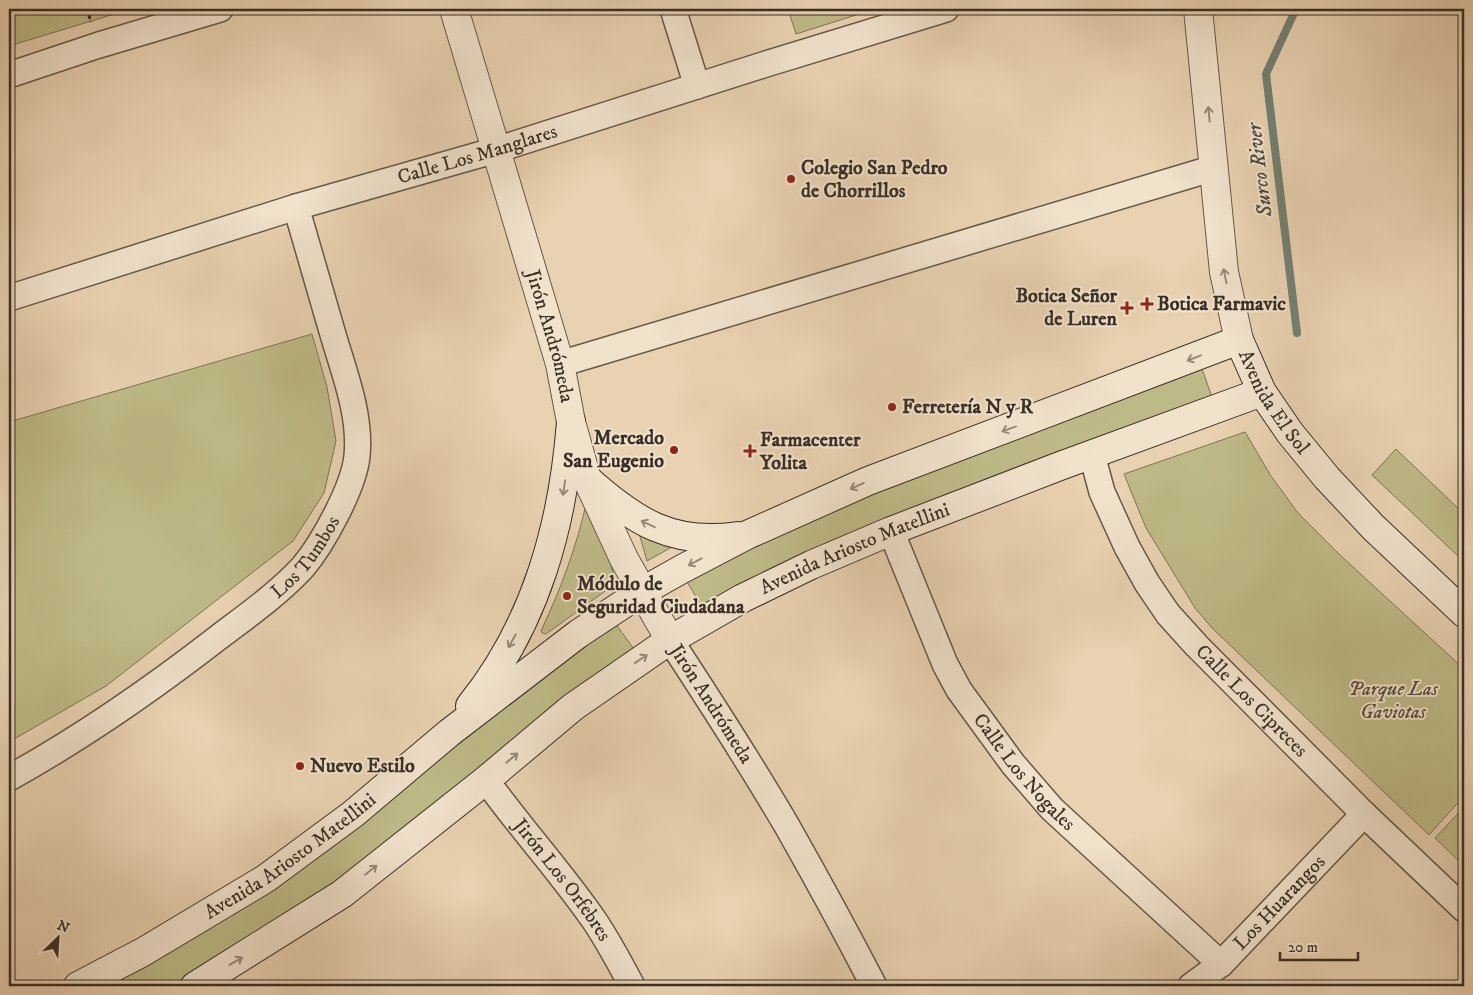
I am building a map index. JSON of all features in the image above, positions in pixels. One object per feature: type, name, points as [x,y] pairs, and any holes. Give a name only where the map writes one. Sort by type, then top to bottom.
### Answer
[{"type":"main road","name":"Jirón Andrómeda","points":[[454,9],[560,364],[571,422],[588,479],[624,559],[670,640]]},
{"type":"main road","name":"Avenida El Sol","points":[[1198,9],[1224,272],[1239,340],[1262,392],[1290,433],[1327,478],[1373,527],[1464,613]]},
{"type":"main road","name":"Avenida Ariosto Matellini","points":[[78,986],[143,952],[266,878],[353,814],[449,733],[578,634],[643,592],[747,535],[868,481],[1239,340]]},
{"type":"main road","name":"Avenida Ariosto Matellini","points":[[195,986],[342,894],[486,780],[573,707],[670,640],[742,598],[811,565],[891,531],[1262,392]]},
{"type":"main road","points":[[449,733],[499,664],[537,588],[561,506],[568,464],[571,422]]},
{"type":"main road","points":[[588,479],[618,506],[651,526],[670,532],[708,538],[747,535]]},
{"type":"street","points":[[9,75],[99,45],[220,9]]},
{"type":"street","points":[[673,9],[697,86]]},
{"type":"street","name":"Calle Los Manglares","points":[[9,298],[296,207],[496,150],[946,9]]},
{"type":"street","points":[[560,364],[1214,168]]},
{"type":"street","name":"Los Tumbos","points":[[9,778],[96,726],[256,609],[284,586],[303,567],[328,530],[353,473],[357,456],[357,435],[351,395],[296,207]]},
{"type":"street","name":"Calle Los Cipreces","points":[[1092,455],[1102,492],[1127,547],[1147,583],[1168,614],[1196,646],[1364,814],[1464,909]]},
{"type":"street","name":"Calle Los Nogales","points":[[891,531],[945,664],[960,690],[1013,764],[1052,809],[1221,964]]},
{"type":"street","name":"Jirón Andrómeda","points":[[670,640],[730,732],[787,826],[874,986]]},
{"type":"street","name":"Jirón Los Orfebres","points":[[486,780],[597,924],[628,985]]},
{"type":"street","name":"Los Huarangos","points":[[1191,986],[1221,964],[1364,814]]},
{"type":"green space","points":[[9,9],[131,9],[9,46]]},
{"type":"green space","points":[[788,9],[875,9],[796,34]]},
{"type":"green space","points":[[312,334],[327,387],[336,441],[324,493],[293,541],[106,686],[9,742],[9,422]]},
{"type":"green space","points":[[1202,369],[1212,397],[702,607],[686,580],[799,523],[916,476]]},
{"type":"green space","name":"Parque Las Gaviotas","points":[[1245,432],[1271,476],[1298,513],[1341,556],[1464,669],[1464,796],[1429,835],[1213,629],[1195,608],[1146,528],[1124,474]]},
{"type":"green space","points":[[1396,449],[1464,514],[1464,549],[1458,556],[1372,475]]},
{"type":"green space","points":[[592,499],[614,576],[612,584],[608,589],[546,634],[542,633],[541,631],[562,583],[587,500]]},
{"type":"green space","points":[[635,519],[672,547],[647,561]]},
{"type":"green space","points":[[615,623],[634,649],[560,702],[341,879],[198,970],[169,986],[104,986],[389,798]]},
{"type":"green space","points":[[1464,807],[1464,866],[1435,838]]},
{"type":"waterway","name":"Surco River","points":[[1291,9],[1294,13],[1266,74],[1297,333]]},
{"type":"place","name":"Colegio San Pedro de Chorrillos","points":[[791,179]]},
{"type":"place","name":"Botica Farmavic","points":[[1147,304]]},
{"type":"place","name":"Botica Señor de Luren","points":[[1127,308]]},
{"type":"place","name":"Ferretería N y R","points":[[892,407]]},
{"type":"place","name":"Mercado San Eugenio","points":[[674,450]]},
{"type":"place","name":"Farmacenter Yolita","points":[[750,451]]},
{"type":"place","name":"Módulo de Seguridad Ciudadana","points":[[567,596]]},
{"type":"place","name":"Nuevo Estilo","points":[[300,766]]}]
